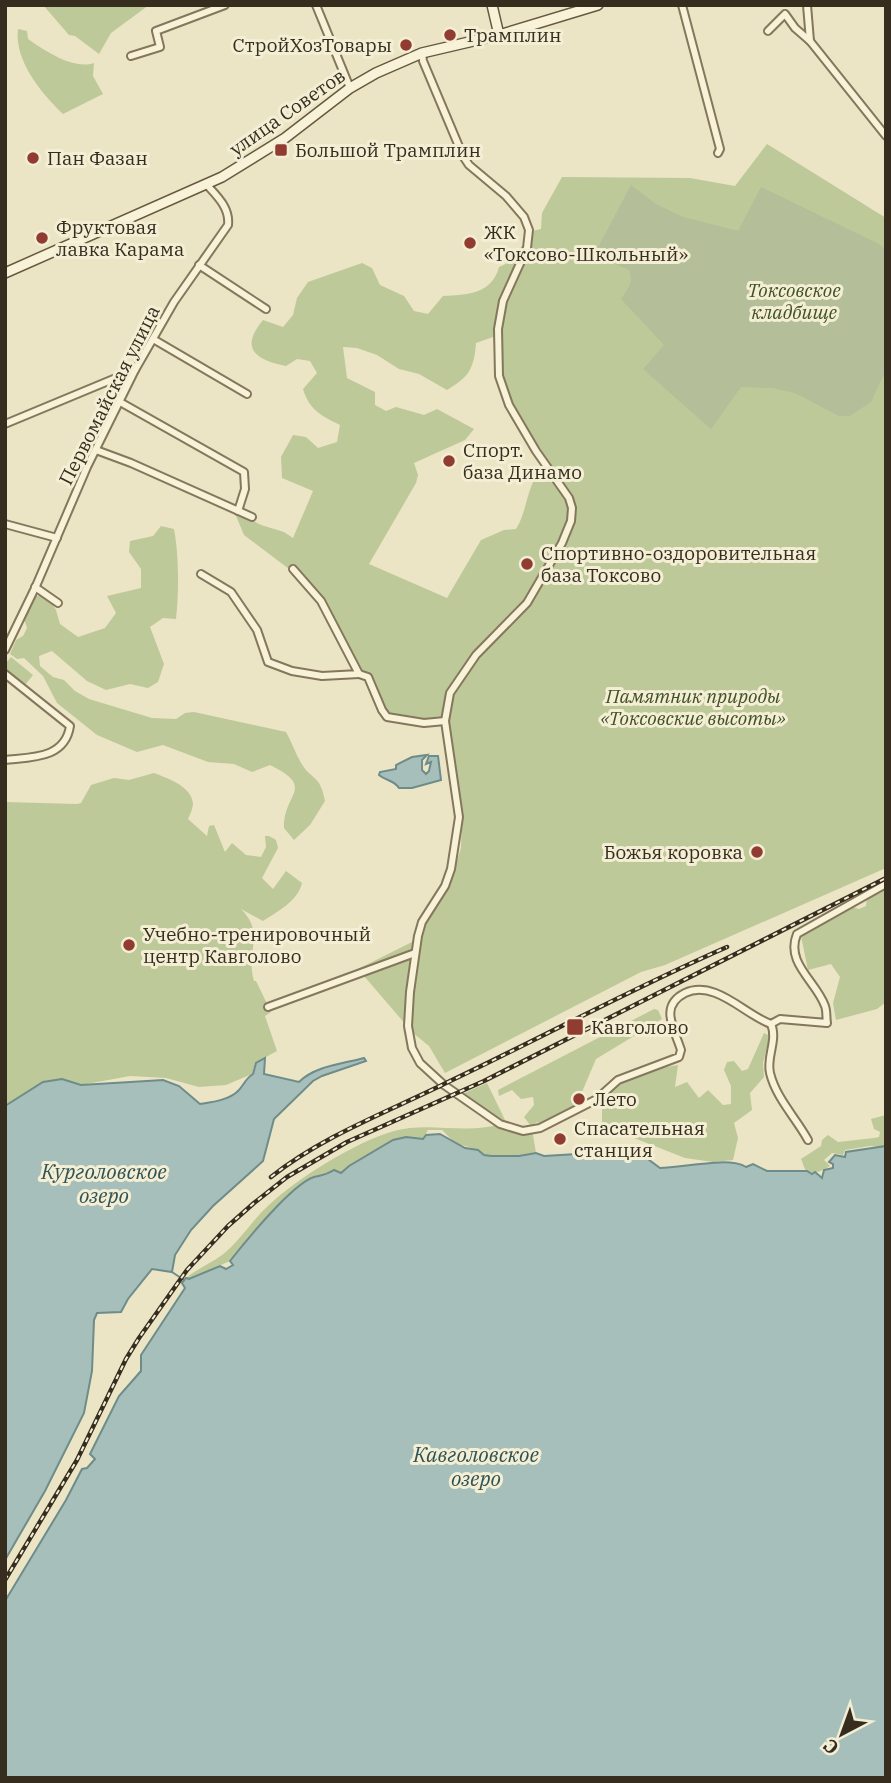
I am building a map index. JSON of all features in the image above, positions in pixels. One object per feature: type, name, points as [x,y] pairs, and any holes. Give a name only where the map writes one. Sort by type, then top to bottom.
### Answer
[{"type":"main road","points":[[492,5],[499,35]]},
{"type":"main road","name":"улица Советов","points":[[5,273],[206,185],[285,138],[350,88],[376,73],[422,53],[499,35],[598,5]]},
{"type":"street","points":[[131,56],[160,47],[156,31],[225,5]]},
{"type":"street","points":[[316,5],[350,88]]},
{"type":"street","points":[[682,5],[720,149],[718,153]]},
{"type":"street","points":[[781,5],[795,28],[810,41],[886,136]]},
{"type":"street","points":[[807,5],[810,41]]},
{"type":"street","points":[[768,31],[785,14]]},
{"type":"street","points":[[422,53],[463,156],[476,171],[506,196],[524,217],[529,230],[527,248],[509,285],[500,313],[499,376],[509,405],[536,451],[569,498],[572,508],[571,520],[562,542],[527,603],[480,651],[458,678],[450,693],[445,721],[459,817],[451,869],[445,886],[422,922],[415,953],[408,1026],[412,1048],[420,1063],[444,1085],[500,1124],[523,1131],[540,1128],[586,1102],[597,1099],[618,1080],[679,1057],[681,1050],[669,1010],[671,1003],[691,991],[702,990],[724,998],[771,1024],[774,1031],[769,1071],[785,1106],[797,1119],[808,1140]]},
{"type":"street","name":"Первомайская улица","points":[[5,650],[135,370],[199,265],[228,225],[226,208],[206,185]]},
{"type":"street","points":[[199,265],[266,309]]},
{"type":"street","points":[[153,339],[247,394]]},
{"type":"street","points":[[5,424],[135,370]]},
{"type":"street","points":[[120,402],[244,472],[245,489],[238,511]]},
{"type":"street","points":[[96,450],[251,517]]},
{"type":"street","points":[[5,524],[57,538]]},
{"type":"street","points":[[293,569],[321,601],[359,674]]},
{"type":"street","points":[[201,574],[231,592],[257,630],[268,662],[292,671],[322,676],[359,674],[368,677],[387,717],[425,723],[445,721]]},
{"type":"street","points":[[35,587],[58,603]]},
{"type":"street","points":[[5,674],[69,726],[66,739],[50,754],[5,760]]},
{"type":"street","points":[[771,1024],[780,1019],[827,1023],[825,1006],[795,956],[793,944],[797,934],[886,884]]},
{"type":"street","points":[[268,1007],[415,953]]},
{"type":"green space","points":[[43,5],[149,5],[111,33],[99,54],[75,36],[69,35]]},
{"type":"green space","points":[[18,29],[27,31],[28,39],[60,58],[78,64],[94,63],[93,76],[103,94],[63,114],[38,86],[25,64],[20,52]]},
{"type":"green space","name":"Памятник природы «Токсовские высоты»","points":[[767,144],[886,218],[886,868],[665,965],[641,972],[445,1073],[429,1046],[413,1033],[358,969],[412,942],[454,870],[461,848],[462,814],[455,792],[448,721],[388,716],[376,693],[372,676],[360,673],[323,601],[293,568],[289,569],[244,535],[234,511],[293,538],[313,491],[282,478],[281,457],[293,435],[306,437],[318,448],[337,442],[340,425],[317,412],[306,396],[303,389],[317,373],[310,361],[297,359],[286,366],[266,360],[254,352],[252,339],[263,320],[283,327],[293,315],[297,298],[308,282],[362,263],[372,268],[380,285],[404,296],[414,311],[428,314],[443,296],[469,294],[485,288],[496,276],[499,267],[512,258],[528,240],[528,232],[541,229],[542,213],[562,177],[690,178],[735,186]],"holes":[[[493,337],[503,393],[530,439],[572,498],[571,507],[545,476],[535,478],[516,529],[504,530],[481,540],[447,598],[369,564],[416,483],[418,475],[414,463],[465,440],[474,429],[437,409],[424,415],[396,407],[386,411],[375,405],[375,392],[347,378],[343,347],[357,348],[377,355],[399,369],[419,374],[447,390],[461,381],[469,371],[476,343]]]},
{"type":"green space","name":"Токсовское кладбище","points":[[631,185],[656,204],[683,217],[738,231],[761,187],[879,244],[886,250],[886,370],[871,402],[850,416],[839,416],[795,393],[773,388],[741,387],[711,429],[643,369],[664,345],[621,299],[631,282],[629,270],[594,255]]},
{"type":"green space","points":[[161,526],[174,529],[178,586],[176,619],[163,618],[150,627],[164,664],[158,682],[148,688],[130,684],[106,690],[87,681],[52,651],[39,656],[40,666],[89,699],[152,718],[176,719],[185,713],[194,712],[286,732],[301,763],[321,786],[325,801],[310,825],[294,840],[284,828],[295,786],[284,773],[270,765],[252,772],[234,764],[208,762],[163,745],[137,752],[97,735],[57,703],[43,676],[24,658],[17,659],[10,654],[16,640],[23,636],[27,628],[24,619],[36,596],[47,596],[56,610],[60,624],[78,637],[105,628],[116,613],[107,596],[141,588],[141,569],[129,552],[130,541],[153,536]]},
{"type":"green space","points":[[11,657],[33,675],[25,685],[5,669],[5,664]]},
{"type":"green space","name":"Учебно-тренировочный центр Кавголово","points":[[154,773],[178,784],[188,792],[193,803],[188,819],[207,836],[209,826],[214,825],[225,852],[232,843],[246,855],[261,857],[266,847],[265,836],[276,840],[278,848],[262,878],[273,889],[286,871],[302,883],[292,901],[263,921],[241,909],[252,926],[254,981],[271,1012],[265,1016],[277,1051],[255,1063],[252,1074],[226,1085],[199,1087],[166,1078],[130,1076],[81,1085],[62,1079],[43,1082],[5,1105],[5,802],[77,804],[81,803],[91,785],[114,778],[129,780]]},
{"type":"green space","points":[[886,888],[886,1002],[877,1009],[836,1020],[833,1003],[840,977],[831,964],[808,970],[801,936],[838,911],[850,906],[859,909],[866,906],[867,897]]},
{"type":"green space","points":[[654,1009],[658,1010],[662,1019],[596,1059],[582,1092],[571,1099],[575,1106],[559,1117],[540,1125],[538,1122],[530,1125],[524,1117],[534,1105],[533,1097],[521,1099],[512,1090],[499,1096],[498,1090]]},
{"type":"green space","points":[[764,1033],[770,1036],[763,1063],[764,1077],[750,1093],[752,1110],[734,1123],[738,1138],[733,1160],[713,1162],[685,1158],[634,1138],[594,1134],[602,1122],[602,1099],[620,1082],[656,1069],[678,1065],[675,1087],[687,1082],[699,1098],[708,1090],[723,1105],[731,1104],[731,1086],[724,1070],[727,1062],[734,1061],[742,1071],[748,1069]]},
{"type":"green space","points":[[487,1083],[505,1120],[498,1119],[462,1094]]},
{"type":"green space","points":[[886,1115],[886,1147],[870,1146],[845,1150],[843,1155],[832,1153],[824,1160],[830,1166],[827,1168],[814,1173],[805,1169],[801,1159],[821,1146],[822,1140],[828,1135],[838,1142],[879,1137],[880,1132],[874,1129],[871,1119]]},
{"type":"green space","points":[[500,1124],[532,1129],[536,1153],[519,1156],[484,1155],[478,1150],[455,1143],[442,1130],[428,1130],[423,1139],[406,1137],[349,1166],[341,1173],[334,1171],[322,1178],[314,1177],[297,1189],[258,1226],[230,1261],[186,1278],[229,1249],[282,1194],[312,1172],[363,1143],[407,1128],[474,1128]]},
{"type":"water","points":[[427,755],[422,760],[422,770],[426,774],[429,771],[431,762],[426,764],[429,756],[438,756],[441,780],[412,788],[399,788],[379,775],[380,772],[396,769],[396,765],[412,757]]},
{"type":"water","name":"Курголовское озеро","points":[[265,1058],[264,1074],[299,1082],[313,1072],[329,1066],[364,1058],[366,1061],[313,1081],[274,1119],[263,1161],[213,1206],[191,1230],[175,1255],[172,1272],[152,1269],[121,1312],[97,1313],[94,1320],[92,1371],[84,1413],[45,1491],[5,1560],[5,1106],[43,1082],[62,1079],[81,1085],[163,1080],[179,1086],[200,1104],[225,1099],[234,1094],[253,1074],[256,1063]]},
{"type":"water","name":"Кавголовское озеро","points":[[440,1134],[465,1148],[491,1156],[577,1154],[582,1148],[637,1151],[660,1168],[717,1162],[746,1167],[753,1164],[767,1171],[815,1172],[822,1178],[824,1170],[833,1168],[833,1164],[829,1162],[835,1155],[845,1157],[846,1152],[886,1146],[886,1778],[5,1778],[5,1601],[82,1469],[87,1468],[95,1459],[90,1454],[119,1396],[141,1371],[141,1355],[185,1288],[182,1283],[186,1278],[220,1266],[226,1269],[233,1265],[230,1261],[257,1228],[305,1182],[334,1170],[341,1173],[393,1140],[406,1137],[423,1139],[426,1135]]},
{"type":"waterway","points":[[172,1272],[184,1280]]},
{"type":"railway","points":[[5,1580],[77,1460],[139,1338],[187,1270],[228,1226],[254,1203],[287,1177],[347,1142],[484,1081],[886,878]]},
{"type":"railway","points":[[271,1177],[312,1149],[355,1126],[727,947]]},
{"type":"place","name":"Трамплин","points":[[450,35]]},
{"type":"place","name":"СтройХозТовары","points":[[406,45]]},
{"type":"place","name":"Большой Трамплин","points":[[281,150]]},
{"type":"place","name":"Пан Фазан","points":[[33,158]]},
{"type":"place","name":"Фруктовая лавка Карама","points":[[42,238]]},
{"type":"place","name":"ЖК «Токсово-Школьный»","points":[[470,243]]},
{"type":"place","name":"Спорт. база Динамо","points":[[449,461]]},
{"type":"place","name":"Спортивно-оздоровительная база Токсово","points":[[527,564]]},
{"type":"place","name":"Божья коровка","points":[[757,852]]},
{"type":"place","name":"Учебно-тренировочный центр Кавголово","points":[[129,945]]},
{"type":"place","name":"Кавголово","points":[[575,1027]]},
{"type":"place","name":"Лето","points":[[579,1099]]},
{"type":"place","name":"Спасательная станция","points":[[560,1139]]}]
